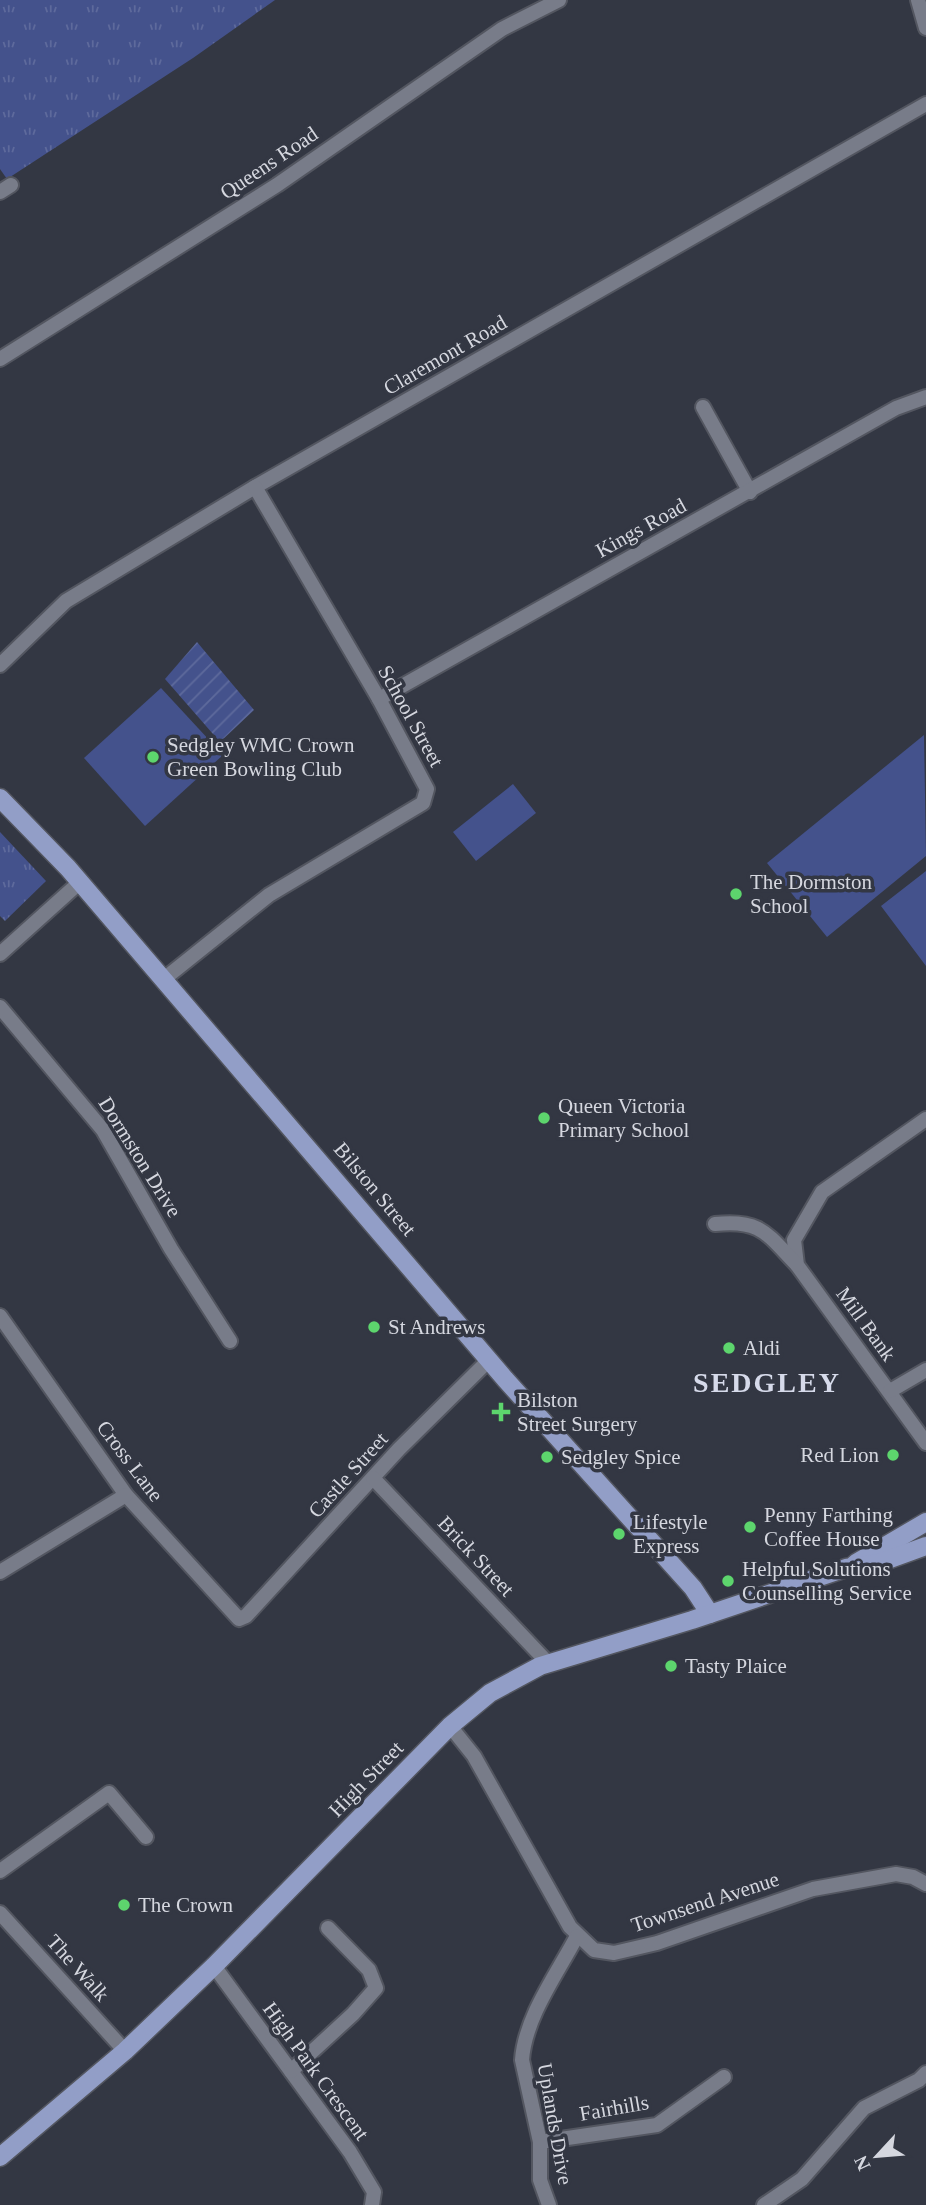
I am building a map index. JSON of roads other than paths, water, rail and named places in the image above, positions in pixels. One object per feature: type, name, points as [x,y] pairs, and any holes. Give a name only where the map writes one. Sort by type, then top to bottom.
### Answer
[{"type":"main road","name":"Bilston Street","points":[[0,798],[80,882],[489,1360],[693,1588],[710,1614]]},
{"type":"main road","name":"High Street","points":[[846,1568],[926,1522]]},
{"type":"main road","name":"High Street","points":[[0,2157],[125,2051],[214,1966],[450,1726],[490,1693],[548,1663],[710,1614],[846,1568],[879,1563],[926,1546]]},
{"type":"street","name":"Queens Road","points":[[0,359],[277,185],[502,29],[559,0]]},
{"type":"street","points":[[918,0],[926,28]]},
{"type":"street","name":"Claremont Road","points":[[0,665],[66,601],[256,487],[926,104]]},
{"type":"street","name":"Kings Road","points":[[379,699],[896,408],[926,397]]},
{"type":"street","points":[[703,407],[750,492]]},
{"type":"street","name":"School Street","points":[[164,979],[269,895],[423,803],[427,789],[379,699],[256,487]]},
{"type":"street","points":[[0,954],[80,882]]},
{"type":"street","name":"Dormston Drive","points":[[0,1007],[103,1130],[171,1249],[230,1341]]},
{"type":"street","points":[[797,1265],[794,1240],[822,1192],[926,1119]]},
{"type":"street","name":"Mill Bank","points":[[715,1224],[741,1221],[762,1228],[797,1265],[926,1443]]},
{"type":"street","name":"Cross Lane","points":[[0,1316],[126,1495],[239,1619]]},
{"type":"street","name":"Castle Street","points":[[239,1619],[246,1616],[373,1478],[489,1360]]},
{"type":"street","points":[[890,1391],[926,1370]]},
{"type":"street","name":"Brick Street","points":[[373,1478],[548,1663]]},
{"type":"street","points":[[0,1572],[126,1495]]},
{"type":"street","points":[[450,1726],[474,1756],[577,1937]]},
{"type":"street","points":[[0,1871],[109,1793],[146,1837]]},
{"type":"street","name":"Townsend Avenue","points":[[577,1937],[594,1950],[614,1953],[657,1944],[813,1889],[896,1874],[914,1877],[926,1884]]},
{"type":"street","name":"The Walk","points":[[0,1913],[125,2051]]},
{"type":"street","points":[[291,2071],[353,2014],[376,1988],[369,1970],[328,1928]]},
{"type":"street","name":"Uplands Drive","points":[[549,2205],[540,2180],[540,2142],[522,2060],[523,2046],[537,2010],[577,1937]]},
{"type":"street","name":"High Park Crescent","points":[[214,1966],[356,2162],[374,2192],[372,2205]]},
{"type":"street","points":[[764,2205],[802,2179],[864,2108],[926,2073]]},
{"type":"street","name":"Fairhills","points":[[540,2142],[657,2124],[724,2077]]},
{"type":"place","name":"Sedgley WMC Crown Green Bowling Club","points":[[153,757]]},
{"type":"place","name":"The Dormston School","points":[[736,894]]},
{"type":"place","name":"Queen Victoria Primary School","points":[[544,1118]]},
{"type":"place","name":"St Andrews","points":[[374,1327]]},
{"type":"place","name":"Aldi","points":[[729,1348]]},
{"type":"place","name":"Bilston Street Surgery","points":[[501,1412]]},
{"type":"place","name":"Red Lion","points":[[893,1455]]},
{"type":"place","name":"Sedgley Spice","points":[[547,1457]]},
{"type":"place","name":"Penny Farthing Coffee House","points":[[750,1527]]},
{"type":"place","name":"Lifestyle Express","points":[[619,1534]]},
{"type":"place","name":"Helpful Solutions Counselling Service","points":[[728,1581]]},
{"type":"place","name":"Tasty Plaice","points":[[671,1666]]},
{"type":"place","name":"The Crown","points":[[124,1905]]},
{"type":"district","name":"SEDGLEY","points":[[767,1382]]}]
